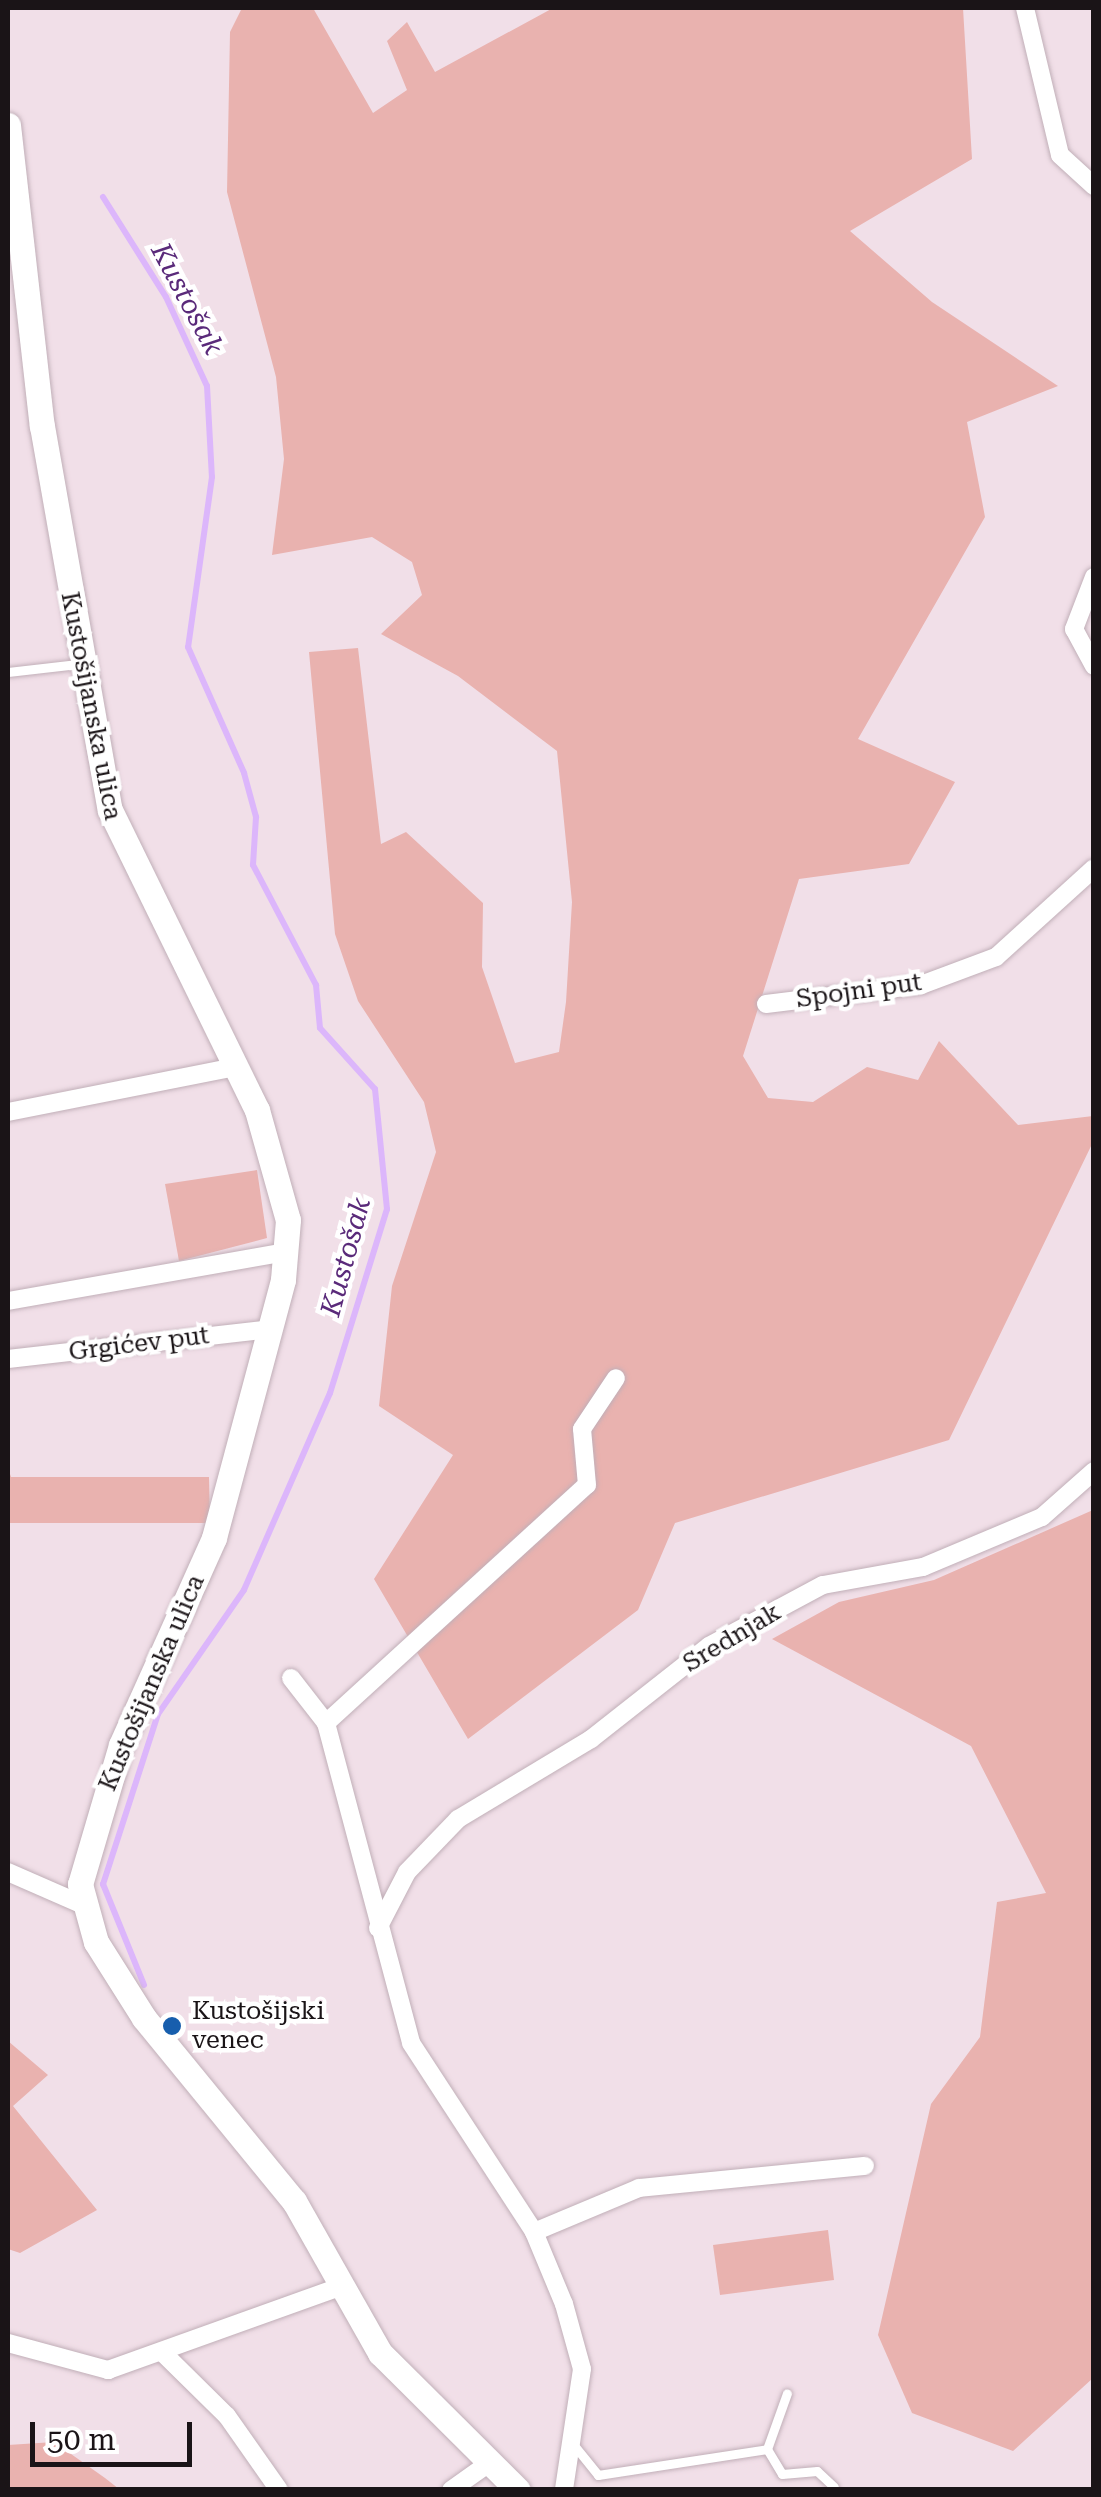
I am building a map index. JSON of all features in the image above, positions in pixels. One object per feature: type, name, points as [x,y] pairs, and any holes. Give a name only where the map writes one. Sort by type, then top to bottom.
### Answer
[{"type":"street","points":[[1025,8],[1060,155],[1094,186]]},
{"type":"street","name":"Kustošijanska ulica","points":[[8,125],[10,181],[78,664],[118,838],[235,1067],[279,1172],[287,1252],[214,1538],[121,1744],[80,1866],[86,1906],[96,1942],[144,2018],[294,2201],[340,2286],[406,2384],[492,2461],[518,2490]]},
{"type":"street","points":[[1094,577],[1074,628],[1094,666]]},
{"type":"street","name":"Spojni put","points":[[766,1004],[921,985],[996,958],[1094,868]]},
{"type":"street","points":[[8,1112],[235,1067]]},
{"type":"street","points":[[8,1301],[287,1252]]},
{"type":"street","name":"Grgićev put","points":[[8,1359],[270,1329]]},
{"type":"street","points":[[326,1724],[587,1485],[582,1429],[616,1378]]},
{"type":"street","name":"Srednjak","points":[[378,1928],[407,1872],[458,1819],[591,1739],[708,1646],[823,1585],[923,1567],[1042,1517],[1094,1471]]},
{"type":"street","points":[[291,1678],[326,1724],[411,2043],[534,2232],[582,2370],[564,2490]]},
{"type":"street","points":[[8,1872],[86,1906]]},
{"type":"street","points":[[534,2232],[639,2188],[864,2166]]},
{"type":"street","points":[[8,2343],[108,2370],[340,2286]]},
{"type":"street","points":[[162,2352],[227,2416],[279,2490]]},
{"type":"street","points":[[450,2490],[492,2461]]},
{"type":"lane","points":[[8,672],[78,664]]},
{"type":"lane","points":[[787,2393],[768,2449],[782,2474],[817,2471],[834,2487]]},
{"type":"lane","points":[[573,2444],[598,2476],[768,2449]]},
{"type":"shaded area","points":[[242,8],[313,8],[373,113],[407,90],[387,41],[407,22],[435,72],[553,8],[963,8],[972,159],[850,231],[932,302],[1058,386],[967,422],[985,517],[858,739],[955,782],[909,864],[799,879],[743,1056],[768,1098],[813,1102],[867,1067],[918,1080],[939,1041],[1018,1125],[1093,1116],[1093,1142],[949,1440],[675,1523],[638,1610],[468,1739],[374,1579],[453,1455],[379,1406],[392,1286],[436,1152],[424,1102],[358,1001],[335,934],[309,652],[358,648],[381,844],[406,832],[483,903],[482,967],[515,1063],[559,1052],[566,1002],[572,902],[557,751],[458,676],[381,634],[422,595],[412,562],[372,537],[272,555],[284,459],[276,377],[227,192],[230,32]]},
{"type":"shaded area","points":[[257,1170],[267,1238],[179,1261],[165,1184]]},
{"type":"shaded area","points":[[8,1468],[11,1477],[209,1477],[210,1523],[8,1523]]},
{"type":"shaded area","points":[[1093,1510],[1093,2378],[1013,2451],[912,2413],[878,2335],[931,2104],[980,2037],[997,1902],[1046,1893],[971,1746],[772,1639],[839,1602],[934,1580]]},
{"type":"shaded area","points":[[8,2041],[48,2075],[13,2106],[97,2210],[20,2253],[8,2249]]},
{"type":"shaded area","points":[[828,2230],[834,2280],[720,2295],[713,2245]]},
{"type":"shaded area","points":[[54,2442],[119,2489],[8,2489],[8,2445]]},
{"type":"waterway","name":"Kustošak","points":[[103,197],[166,297],[207,386],[212,477],[188,647],[244,773],[256,817],[253,865],[316,985],[320,1028],[375,1089],[387,1209],[330,1393],[244,1590],[158,1714],[103,1884],[144,1985]]},
{"type":"place","name":"Kustošijski venec","points":[[172,2026]]}]
